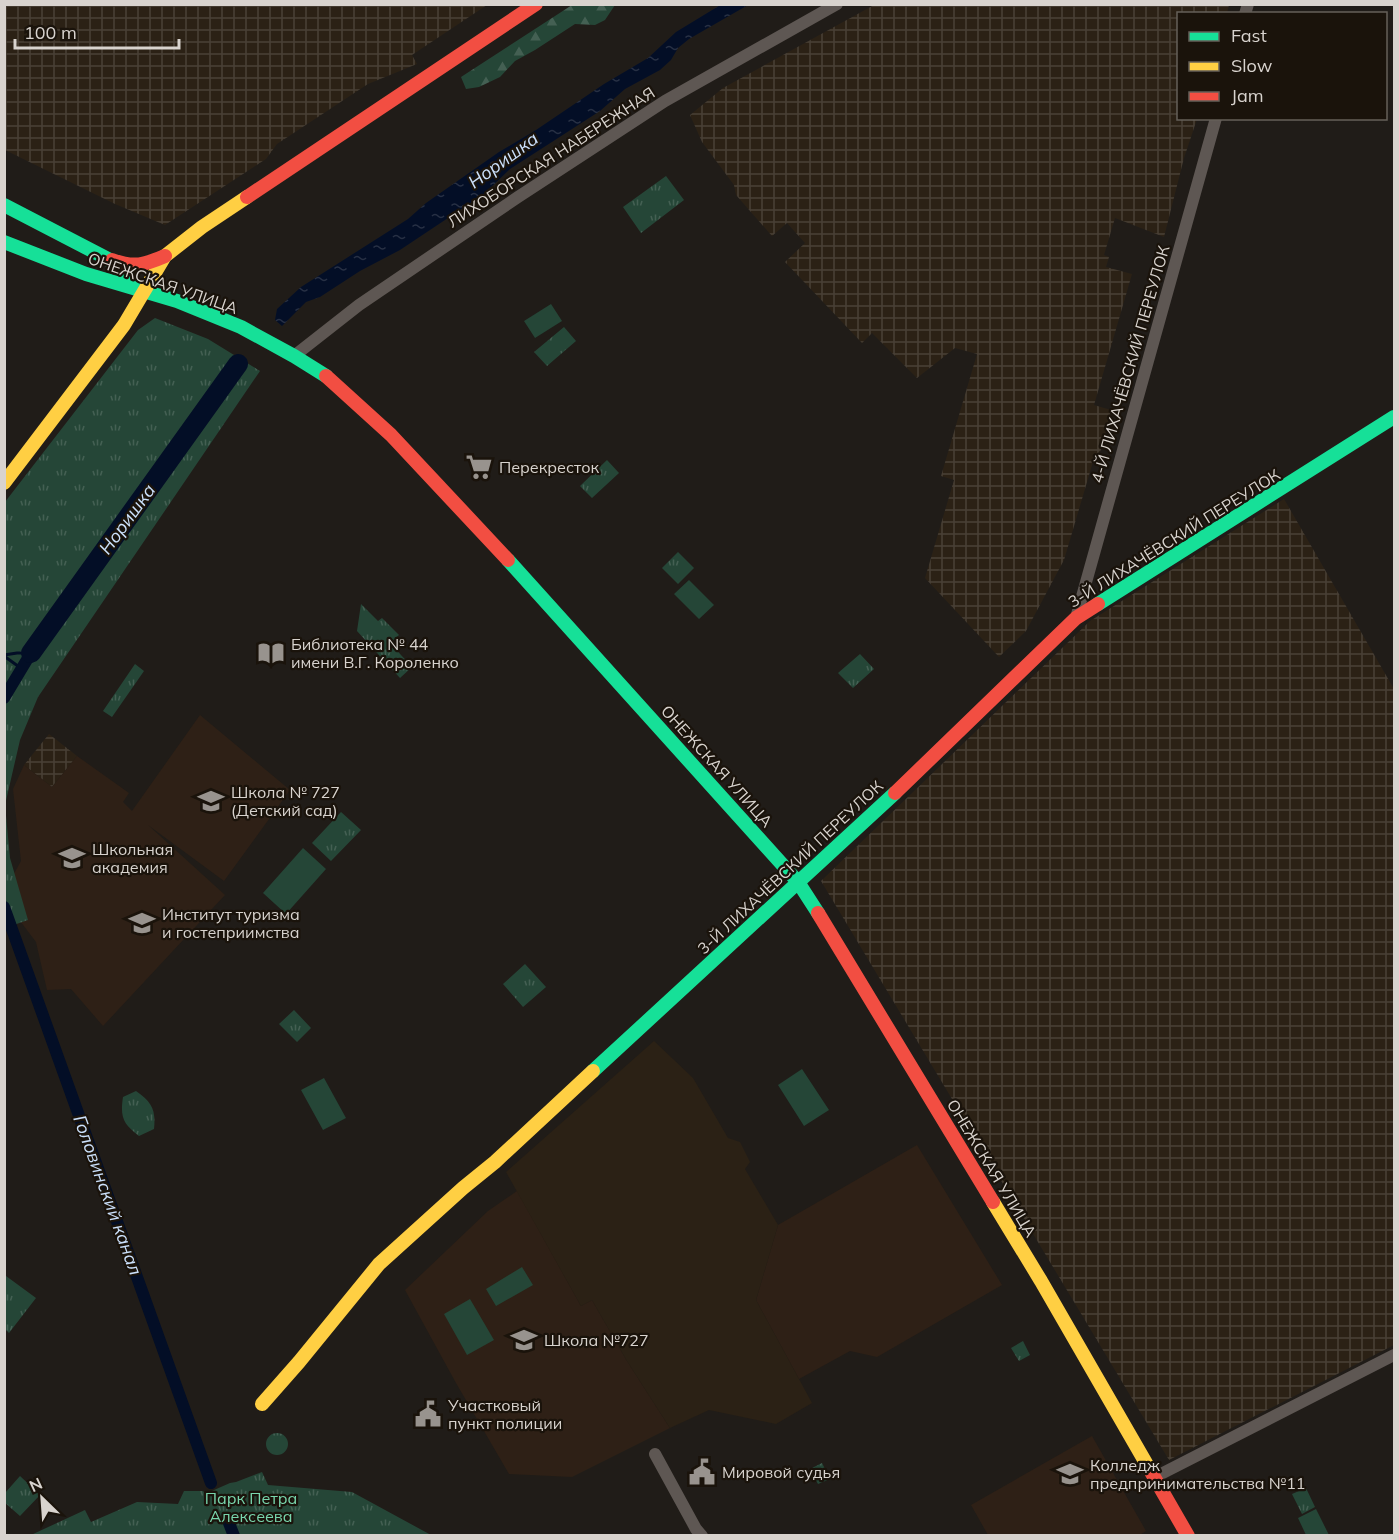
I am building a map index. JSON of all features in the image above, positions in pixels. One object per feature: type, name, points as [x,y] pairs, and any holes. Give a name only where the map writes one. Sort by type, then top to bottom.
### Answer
[{"type":"street","points":[[4,205],[108,259],[127,266],[137,266],[165,256],[202,227],[536,4]]},
{"type":"street","name":"ЛИХОБОРСКАЯ НАБЕРЕЖНАЯ","points":[[294,356],[359,305],[665,101],[837,4]]},
{"type":"street","name":"4-Й ЛИХАЧЁВСКИЙ ПЕРЕУЛОК","points":[[1076,618],[1215,120]]},
{"type":"street","name":"ОНЕЖСКАЯ УЛИЦА","points":[[4,242],[86,274],[177,302],[241,327],[294,356],[327,377],[391,435],[487,536],[798,882],[1035,1271],[1188,1536]]},
{"type":"street","points":[[4,483],[124,325],[165,256]]},
{"type":"street","points":[[108,259],[143,291]]},
{"type":"street","name":"3-Й ЛИХАЧЁВСКИЙ ПЕРЕУЛОК","points":[[262,1404],[300,1362],[379,1264],[508,1150],[884,803],[1076,618],[1395,417]]},
{"type":"street","points":[[1155,1477],[1395,1355]]},
{"type":"street","points":[[656,1454],[696,1529],[702,1536]]},
{"type":"shaded area","points":[[4,5],[487,5],[412,55],[417,64],[368,84],[277,144],[266,159],[165,225],[115,204],[5,150]]},
{"type":"shaded area","points":[[874,5],[1229,5],[1227,12],[1177,12],[1177,120],[1197,120],[1184,158],[1164,237],[1115,218],[1104,255],[1109,257],[1106,267],[1132,274],[1094,405],[1111,410],[1103,443],[1099,455],[1095,455],[1064,560],[1026,631],[999,657],[925,578],[954,480],[941,476],[977,354],[955,348],[917,378],[872,333],[862,343],[785,262],[805,243],[787,223],[772,236],[736,195],[734,185],[702,142],[690,115],[723,88]]},
{"type":"shaded area","points":[[1284,499],[1394,689],[1394,1345],[1169,1460],[821,881],[1090,621]]},
{"type":"shaded area","points":[[200,715],[290,790],[224,881],[148,825],[225,895],[103,1026],[71,989],[47,990],[36,942],[5,901],[5,890],[21,861],[13,789],[24,765],[52,787],[77,756],[129,793],[123,802],[132,811]]},
{"type":"shaded area","points":[[49,734],[77,756],[52,787],[24,765]]},
{"type":"shaded area","points":[[654,1041],[693,1078],[728,1138],[740,1142],[750,1162],[745,1169],[778,1225],[756,1300],[812,1403],[776,1424],[709,1410],[670,1428],[627,1361],[592,1300],[581,1306],[506,1172]]},
{"type":"shaded area","points":[[917,1145],[1002,1285],[877,1357],[850,1351],[799,1379],[756,1300],[778,1225]]},
{"type":"shaded area","name":"Школа №727","points":[[517,1191],[581,1306],[592,1300],[627,1361],[670,1428],[572,1477],[509,1474],[405,1290],[488,1211]]},
{"type":"shaded area","name":"Колледж предпринимательства №11","points":[[1092,1436],[1146,1531],[1138,1536],[988,1535],[971,1505]]},
{"type":"green space","points":[[572,5],[615,5],[605,20],[595,25],[575,24],[515,61],[500,77],[479,87],[466,89],[461,77]]},
{"type":"green space","points":[[666,176],[684,200],[641,233],[623,207]]},
{"type":"green space","points":[[551,304],[562,321],[535,338],[524,321]]},
{"type":"green space","points":[[155,318],[208,339],[260,371],[38,697],[20,740],[5,805],[5,502],[138,330]]},
{"type":"green space","points":[[564,327],[576,341],[547,366],[534,352]]},
{"type":"green space","points":[[607,460],[619,473],[592,498],[580,486]]},
{"type":"green space","points":[[678,552],[694,568],[678,584],[662,568]]},
{"type":"green space","points":[[689,580],[714,605],[699,619],[674,594]]},
{"type":"green space","points":[[361,604],[378,621],[382,618],[399,635],[390,643],[412,667],[400,678],[357,631]]},
{"type":"green space","points":[[860,654],[874,669],[853,688],[838,673]]},
{"type":"green space","points":[[135,664],[144,671],[112,717],[103,711]]},
{"type":"green space","points":[[5,805],[10,858],[28,920],[5,928]]},
{"type":"green space","points":[[341,812],[361,830],[331,861],[312,843]]},
{"type":"green space","points":[[303,848],[326,869],[286,914],[263,893]]},
{"type":"green space","points":[[525,964],[546,987],[523,1007],[503,984]]},
{"type":"green space","points":[[294,1010],[311,1028],[297,1042],[279,1024]]},
{"type":"green space","points":[[802,1069],[829,1110],[804,1126],[778,1085]]},
{"type":"green space","points":[[324,1078],[346,1118],[323,1130],[301,1090]]},
{"type":"green space","points":[[136,1091],[152,1107],[154,1117],[154,1129],[139,1136],[126,1124],[122,1110],[123,1097]]},
{"type":"green space","points":[[522,1267],[533,1285],[496,1306],[486,1289]]},
{"type":"green space","points":[[6,1276],[36,1298],[9,1333],[5,1329],[4,1278]]},
{"type":"green space","points":[[470,1299],[494,1340],[467,1355],[444,1314]]},
{"type":"green space","points":[[1023,1341],[1030,1355],[1019,1361],[1011,1348]]},
{"type":"green space","points":[[277,1433],[285,1436],[288,1444],[285,1452],[277,1455],[269,1452],[266,1444],[269,1436]]},
{"type":"green space","points":[[822,1463],[830,1479],[818,1484],[810,1469]]},
{"type":"green space","name":"Парк Петра Алексеева","points":[[262,1472],[268,1485],[352,1492],[431,1535],[31,1535],[85,1510],[91,1522],[137,1502],[178,1504],[184,1491],[203,1491],[205,1494]]},
{"type":"green space","points":[[20,1476],[40,1495],[20,1516],[4,1502],[5,1493]]},
{"type":"green space","points":[[1306,1488],[1315,1507],[1302,1514],[1292,1494]]},
{"type":"green space","points":[[1316,1509],[1329,1535],[1306,1535],[1298,1518]]},
{"type":"water","points":[[722,4],[748,5],[689,39],[678,48],[671,60],[660,70],[625,89],[600,111],[510,169],[484,194],[400,250],[360,271],[320,297],[306,302],[282,326],[275,320],[277,309],[301,287],[408,219],[426,203],[499,152],[648,58],[676,32]]},
{"type":"waterway","name":"Норишка","points":[[31,653],[238,364]]},
{"type":"waterway","name":"Норишка","points":[[4,655],[31,653]]},
{"type":"waterway","name":"Головинский канал","points":[[4,698],[31,653]]},
{"type":"waterway","name":"Норишка","points":[[4,656],[22,669]]},
{"type":"waterway","name":"Головинский канал","points":[[4,907],[211,1483]]},
{"type":"waterway","name":"Головинский канал","points":[[229,1523],[234,1536]]},
{"type":"traffic: fast","points":[[4,205],[108,259],[140,288]]},
{"type":"traffic: fast","points":[[4,242],[86,274],[177,301],[241,327],[326,376]]},
{"type":"traffic: fast","points":[[1098,604],[1394,417]]},
{"type":"traffic: fast","points":[[508,560],[798,882],[818,913]]},
{"type":"traffic: fast","points":[[593,1071],[895,793]]},
{"type":"traffic: slow","points":[[4,483],[124,325],[165,256],[202,227],[247,197]]},
{"type":"traffic: slow","points":[[262,1404],[379,1264],[495,1162],[593,1071]]},
{"type":"traffic: slow","points":[[993,1202],[1150,1470]]},
{"type":"traffic: jam","points":[[247,197],[536,4]]},
{"type":"traffic: jam","points":[[112,260],[139,264],[165,256]]},
{"type":"traffic: jam","points":[[326,376],[391,435],[508,560]]},
{"type":"traffic: jam","points":[[895,793],[1076,618],[1098,604]]},
{"type":"traffic: jam","points":[[818,913],[993,1202]]},
{"type":"traffic: jam","points":[[1150,1470],[1188,1536]]},
{"type":"place","name":"Перекресток","points":[[479,467]]},
{"type":"place","name":"Библиотека № 44 имени В.Г. Короленко","points":[[271,653]]},
{"type":"place","name":"Школа № 727 (Детский сад)","points":[[211,801]]},
{"type":"place","name":"Школьная академия","points":[[72,858]]},
{"type":"place","name":"Институт туризма и гостеприимства","points":[[142,923]]},
{"type":"place","name":"Школа №727","points":[[524,1340]]},
{"type":"place","name":"Участковый пункт полиции","points":[[428,1414]]},
{"type":"place","name":"Мировой судья","points":[[702,1472]]},
{"type":"place","name":"Колледж предпринимательства №11","points":[[1070,1474]]}]
